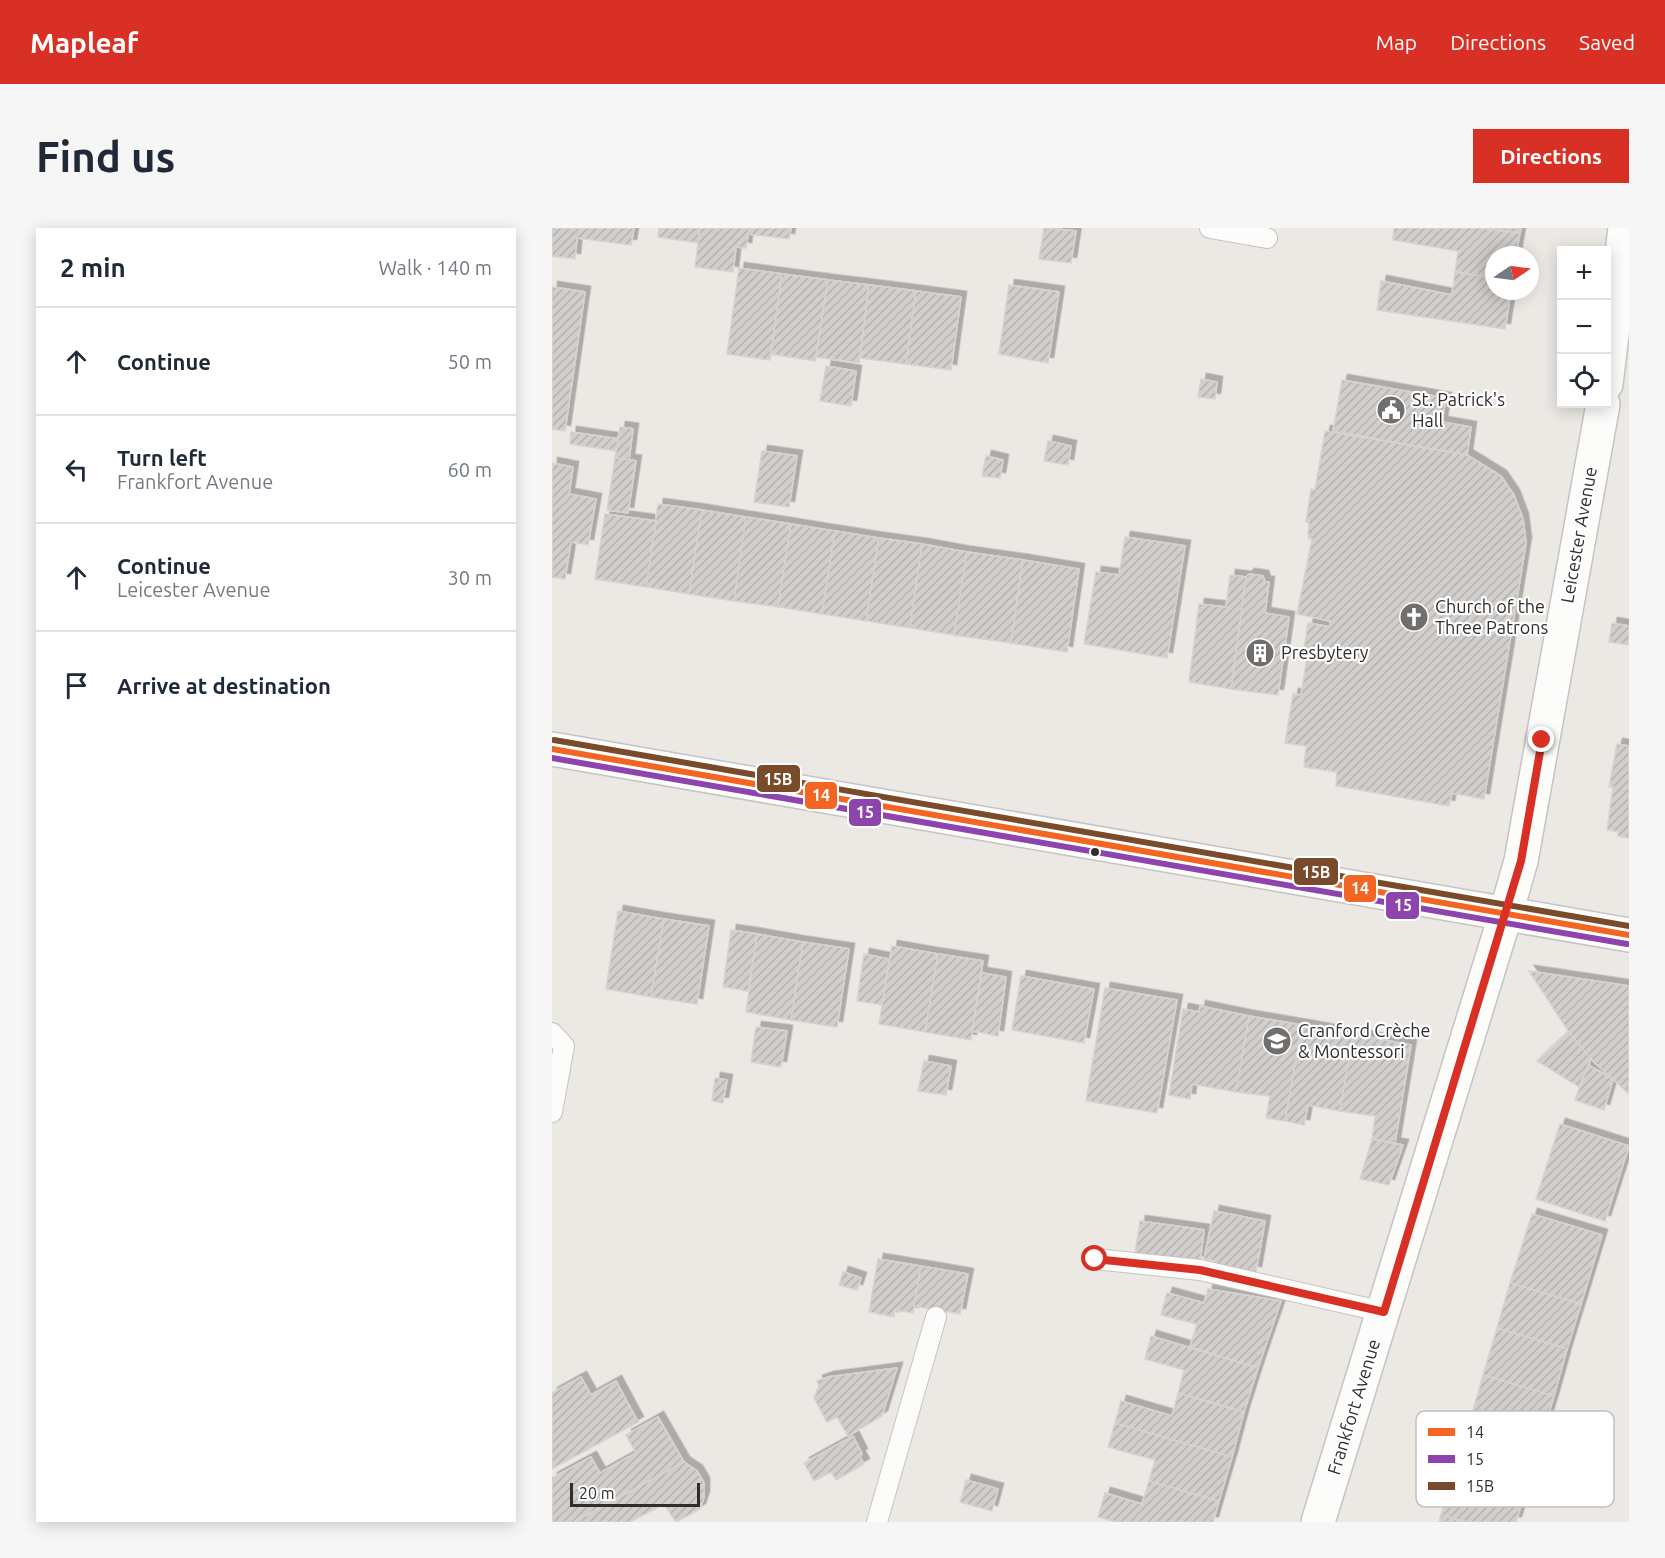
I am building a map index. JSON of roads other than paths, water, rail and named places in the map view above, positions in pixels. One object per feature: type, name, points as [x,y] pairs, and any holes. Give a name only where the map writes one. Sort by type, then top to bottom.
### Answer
[{"type":"street","points":[[1610,354],[1625,228]]},
{"type":"street","name":"Leicester Avenue","points":[[1506,913],[1521,861],[1602,408]]},
{"type":"street","points":[[552,748],[1629,935]]},
{"type":"street","name":"Frankfort Avenue","points":[[1318,1522],[1506,913]]},
{"type":"lane","points":[[1210,228],[1267,238]]},
{"type":"lane","points":[[552,1033],[564,1046],[552,1112]]},
{"type":"lane","points":[[1095,1259],[1200,1270],[1384,1312]]},
{"type":"lane","points":[[877,1522],[936,1317]]},
{"type":"place","name":"St. Patrick's Hall","points":[[1391,410]]},
{"type":"place","name":"Church of the Three Patrons","points":[[1414,617]]},
{"type":"place","name":"Presbytery","points":[[1260,653]]},
{"type":"place","name":"Cranford Crèche & Montessori","points":[[1277,1041]]}]
